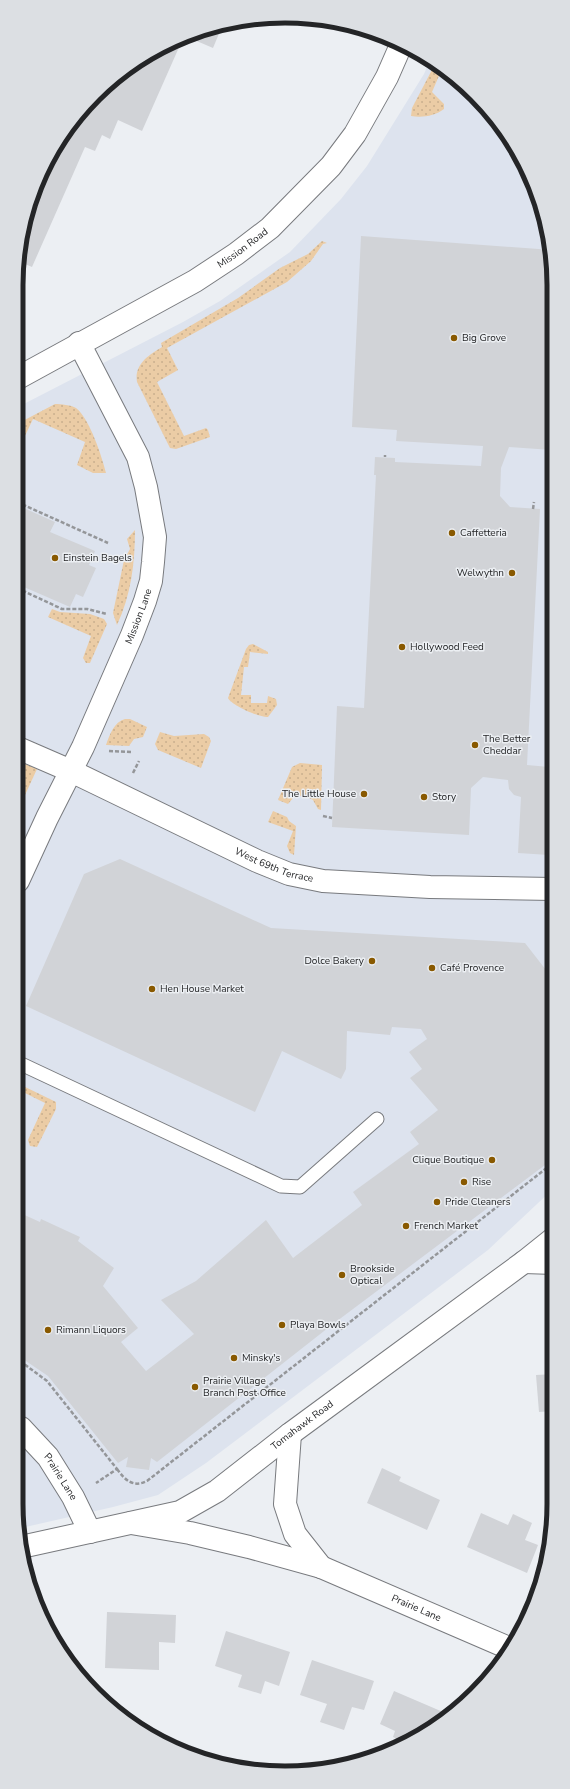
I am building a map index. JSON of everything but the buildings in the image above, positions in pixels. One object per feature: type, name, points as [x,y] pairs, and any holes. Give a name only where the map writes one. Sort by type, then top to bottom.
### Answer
[{"type":"street","name":"Mission Road","points":[[23,375],[79,343],[195,281],[236,254],[270,228],[331,166],[355,134],[387,77],[399,49]]},
{"type":"street","name":"Mission Lane","points":[[23,871],[71,771],[132,636],[151,581],[154,537],[146,487],[138,457],[79,343]]},
{"type":"street","name":"West 69th Terrace","points":[[23,750],[71,771],[256,861],[289,874],[323,881],[423,887],[547,889]]},
{"type":"street","name":"Tomahawk Road","points":[[26,1546],[180,1512],[217,1491],[290,1434],[547,1244]]},
{"type":"street","points":[[524,1262],[547,1263]]},
{"type":"street","name":"Prairie Lane","points":[[23,1430],[48,1457],[73,1497],[90,1532]]},
{"type":"street","name":"Prairie Lane","points":[[290,1434],[285,1504],[295,1534],[322,1567]]},
{"type":"street","name":"Prairie Lane","points":[[131,1523],[190,1533],[322,1567],[505,1646]]},
{"type":"lane","points":[[23,1065],[282,1186],[300,1187],[377,1119]]},
{"type":"path","points":[[533,509],[534,502]]},
{"type":"path","points":[[23,505],[108,543]]},
{"type":"path","points":[[23,591],[62,609],[87,609],[108,614]]},
{"type":"path","points":[[107,751],[133,752]]},
{"type":"path","points":[[323,816],[332,818]]},
{"type":"path","points":[[23,1363],[47,1380],[123,1478],[130,1483],[140,1484],[147,1481],[547,1168]]},
{"type":"path","points":[[94,1485],[117,1469]]},
{"type":"shaded area","points":[[428,65],[458,88],[482,112],[503,139],[520,169],[533,201],[545,251],[547,285],[547,1195],[488,1250],[206,1463],[158,1495],[24,1527],[23,1504],[23,404],[183,322],[220,301],[290,252],[341,199],[367,166],[424,74]]},
{"type":"shaded area","points":[[433,68],[440,74],[432,92],[444,104],[444,109],[428,116],[420,117],[411,116],[412,108]]},
{"type":"shaded area","points":[[322,241],[327,243],[323,244],[311,261],[287,282],[167,348],[178,370],[157,382],[184,436],[206,428],[210,437],[176,449],[170,448],[137,382],[140,365],[152,353],[162,347],[161,343],[238,298],[280,268],[308,254]]},
{"type":"shaded area","points":[[55,404],[76,408],[91,429],[106,473],[93,473],[77,465],[85,442],[33,419],[23,440],[23,421]]},
{"type":"shaded area","points":[[135,530],[134,555],[129,590],[117,625],[113,613],[124,560],[130,549],[127,539]]},
{"type":"shaded area","points":[[52,609],[60,612],[90,614],[104,619],[107,624],[90,663],[86,663],[83,658],[91,636],[48,617]]},
{"type":"shaded area","points":[[253,644],[268,652],[268,654],[250,652],[248,667],[244,667],[241,695],[251,695],[251,703],[267,703],[268,696],[276,699],[277,705],[268,717],[264,717],[246,710],[234,704],[228,698],[246,649],[249,645]]},
{"type":"shaded area","points":[[125,719],[130,719],[147,727],[143,737],[134,739],[129,746],[106,745],[115,726]]},
{"type":"shaded area","points":[[160,732],[174,736],[204,734],[209,737],[211,741],[201,768],[158,750],[155,744]]},
{"type":"shaded area","points":[[23,763],[37,769],[25,795],[23,794]]},
{"type":"shaded area","points":[[300,763],[322,765],[321,810],[318,809],[313,800],[303,795],[293,798],[288,804],[278,800],[292,767]]},
{"type":"shaded area","points":[[273,811],[287,817],[289,821],[296,826],[294,855],[290,853],[287,846],[293,831],[268,822]]},
{"type":"shaded area","points":[[23,1086],[56,1102],[56,1109],[37,1147],[30,1146],[28,1140],[45,1103],[25,1093],[23,1097]]},
{"type":"place","name":"Big Grove","points":[[454,338]]},
{"type":"place","name":"Caffetteria","points":[[452,533]]},
{"type":"place","name":"Einstein Bagels","points":[[55,558]]},
{"type":"place","name":"Welwythn","points":[[512,573]]},
{"type":"place","name":"Hollywood Feed","points":[[402,647]]},
{"type":"place","name":"The Better Cheddar","points":[[475,745]]},
{"type":"place","name":"The Little House","points":[[364,794]]},
{"type":"place","name":"Story","points":[[424,797]]},
{"type":"place","name":"Dolce Bakery","points":[[372,961]]},
{"type":"place","name":"Café Provence","points":[[432,968]]},
{"type":"place","name":"Hen House Market","points":[[152,989]]},
{"type":"place","name":"Clique Boutique","points":[[492,1160]]},
{"type":"place","name":"Rise","points":[[464,1182]]},
{"type":"place","name":"Pride Cleaners","points":[[437,1202]]},
{"type":"place","name":"French Market","points":[[406,1226]]},
{"type":"place","name":"Brookside Optical","points":[[342,1275]]},
{"type":"place","name":"Playa Bowls","points":[[282,1325]]},
{"type":"place","name":"Rimann Liquors","points":[[48,1330]]},
{"type":"place","name":"Minsky's","points":[[234,1358]]},
{"type":"place","name":"Prairie Village Branch Post Office","points":[[195,1387]]}]
